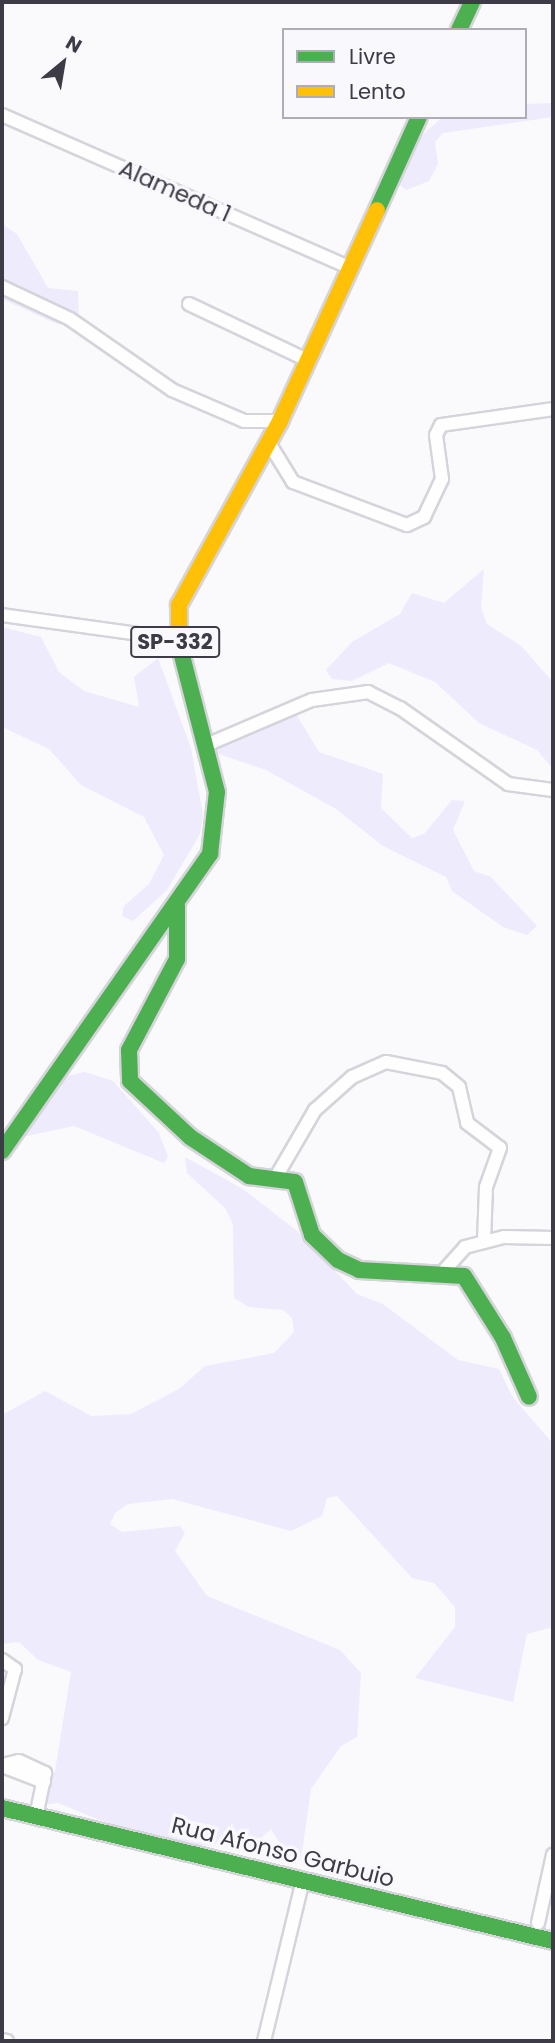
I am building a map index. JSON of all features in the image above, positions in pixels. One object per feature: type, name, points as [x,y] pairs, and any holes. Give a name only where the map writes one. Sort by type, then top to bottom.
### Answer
[{"type":"street","points":[[460,28],[472,2]]},
{"type":"street","name":"Alameda 1","points":[[2,115],[349,267]]},
{"type":"street","name":"SP-332","points":[[2,1151],[177,906],[210,854],[218,822],[217,792],[175,639],[183,594],[280,421],[418,119]]},
{"type":"street","points":[[2,287],[69,319],[172,390],[244,421],[280,421]]},
{"type":"street","points":[[189,304],[307,360]]},
{"type":"street","points":[[269,443],[293,482],[407,525],[424,517],[442,479],[436,435],[441,425],[553,409]]},
{"type":"street","points":[[2,615],[175,639]]},
{"type":"street","points":[[204,746],[312,700],[368,692],[400,708],[508,785],[553,790]]},
{"type":"street","points":[[177,906],[177,959],[129,1050],[127,1074],[190,1137],[249,1176],[276,1177],[298,1186],[312,1235],[338,1260],[359,1270],[464,1276],[473,1285],[529,1397]]},
{"type":"street","points":[[276,1177],[315,1110],[352,1077],[386,1062],[442,1073],[459,1087],[467,1123],[500,1148],[486,1187],[484,1242]]},
{"type":"street","points":[[442,1274],[465,1247],[484,1242],[553,1238]]},
{"type":"street","points":[[2,1660],[15,1669],[2,1718]]},
{"type":"street","points":[[2,1766],[19,1761],[38,1767],[44,1782],[36,1816]]},
{"type":"street","name":"Rua Afonso Garbuio","points":[[2,1808],[553,1941]]},
{"type":"street","points":[[538,1923],[550,1882],[553,1855]]},
{"type":"street","points":[[264,2041],[303,1880]]},
{"type":"shaded area","points":[[553,103],[553,117],[443,133],[435,142],[438,164],[429,181],[406,190],[400,185],[420,137],[441,119],[527,119],[527,104]]},
{"type":"shaded area","points":[[2,224],[17,234],[48,288],[78,291],[79,320],[57,324],[2,299]]},
{"type":"shaded area","points":[[484,569],[481,608],[487,624],[521,646],[553,682],[553,769],[537,750],[479,723],[435,682],[389,663],[352,681],[332,679],[326,670],[352,642],[400,614],[412,593],[444,603]]},
{"type":"shaded area","points":[[2,627],[41,637],[59,672],[84,691],[139,707],[134,677],[158,658],[191,748],[203,815],[200,834],[167,890],[133,921],[122,916],[124,906],[149,884],[164,855],[144,817],[81,785],[49,749],[2,727]]},
{"type":"shaded area","points":[[293,709],[319,752],[383,774],[381,808],[412,838],[424,834],[452,800],[465,801],[453,830],[474,871],[491,877],[537,926],[527,935],[503,927],[452,891],[446,877],[383,846],[336,809],[266,770],[213,752]]},
{"type":"shaded area","points":[[85,1072],[113,1081],[159,1133],[168,1157],[164,1163],[74,1126],[13,1139],[26,1115],[67,1076]]},
{"type":"shaded area","points":[[185,1157],[243,1189],[297,1231],[357,1294],[383,1304],[458,1360],[499,1369],[512,1396],[553,1444],[553,1627],[527,1634],[513,1702],[415,1678],[455,1627],[455,1607],[434,1583],[412,1578],[337,1496],[327,1498],[322,1516],[291,1531],[172,1499],[128,1504],[115,1513],[110,1524],[122,1532],[180,1526],[185,1533],[175,1551],[207,1596],[340,1650],[361,1673],[357,1737],[341,1746],[311,1789],[301,1860],[287,1855],[271,1829],[252,1847],[194,1845],[124,1830],[58,1803],[43,1805],[39,1798],[55,1771],[71,1672],[38,1660],[19,1642],[2,1644],[2,1415],[45,1391],[91,1416],[131,1414],[179,1389],[205,1366],[274,1353],[294,1332],[292,1318],[283,1310],[249,1307],[234,1298],[233,1224],[225,1208],[187,1173]]},
{"type":"traffic: fast","points":[[460,28],[472,2]]},
{"type":"traffic: fast","points":[[377,210],[418,119]]},
{"type":"traffic: fast","points":[[2,1151],[210,854],[217,792],[179,644]]},
{"type":"traffic: fast","points":[[177,906],[177,959],[129,1050],[130,1081],[190,1137],[249,1176],[295,1182],[312,1235],[338,1260],[359,1270],[464,1276],[503,1338],[529,1397]]},
{"type":"traffic: fast","points":[[2,1808],[553,1941]]},
{"type":"traffic: slow","points":[[179,644],[179,605],[280,421],[377,210]]}]
